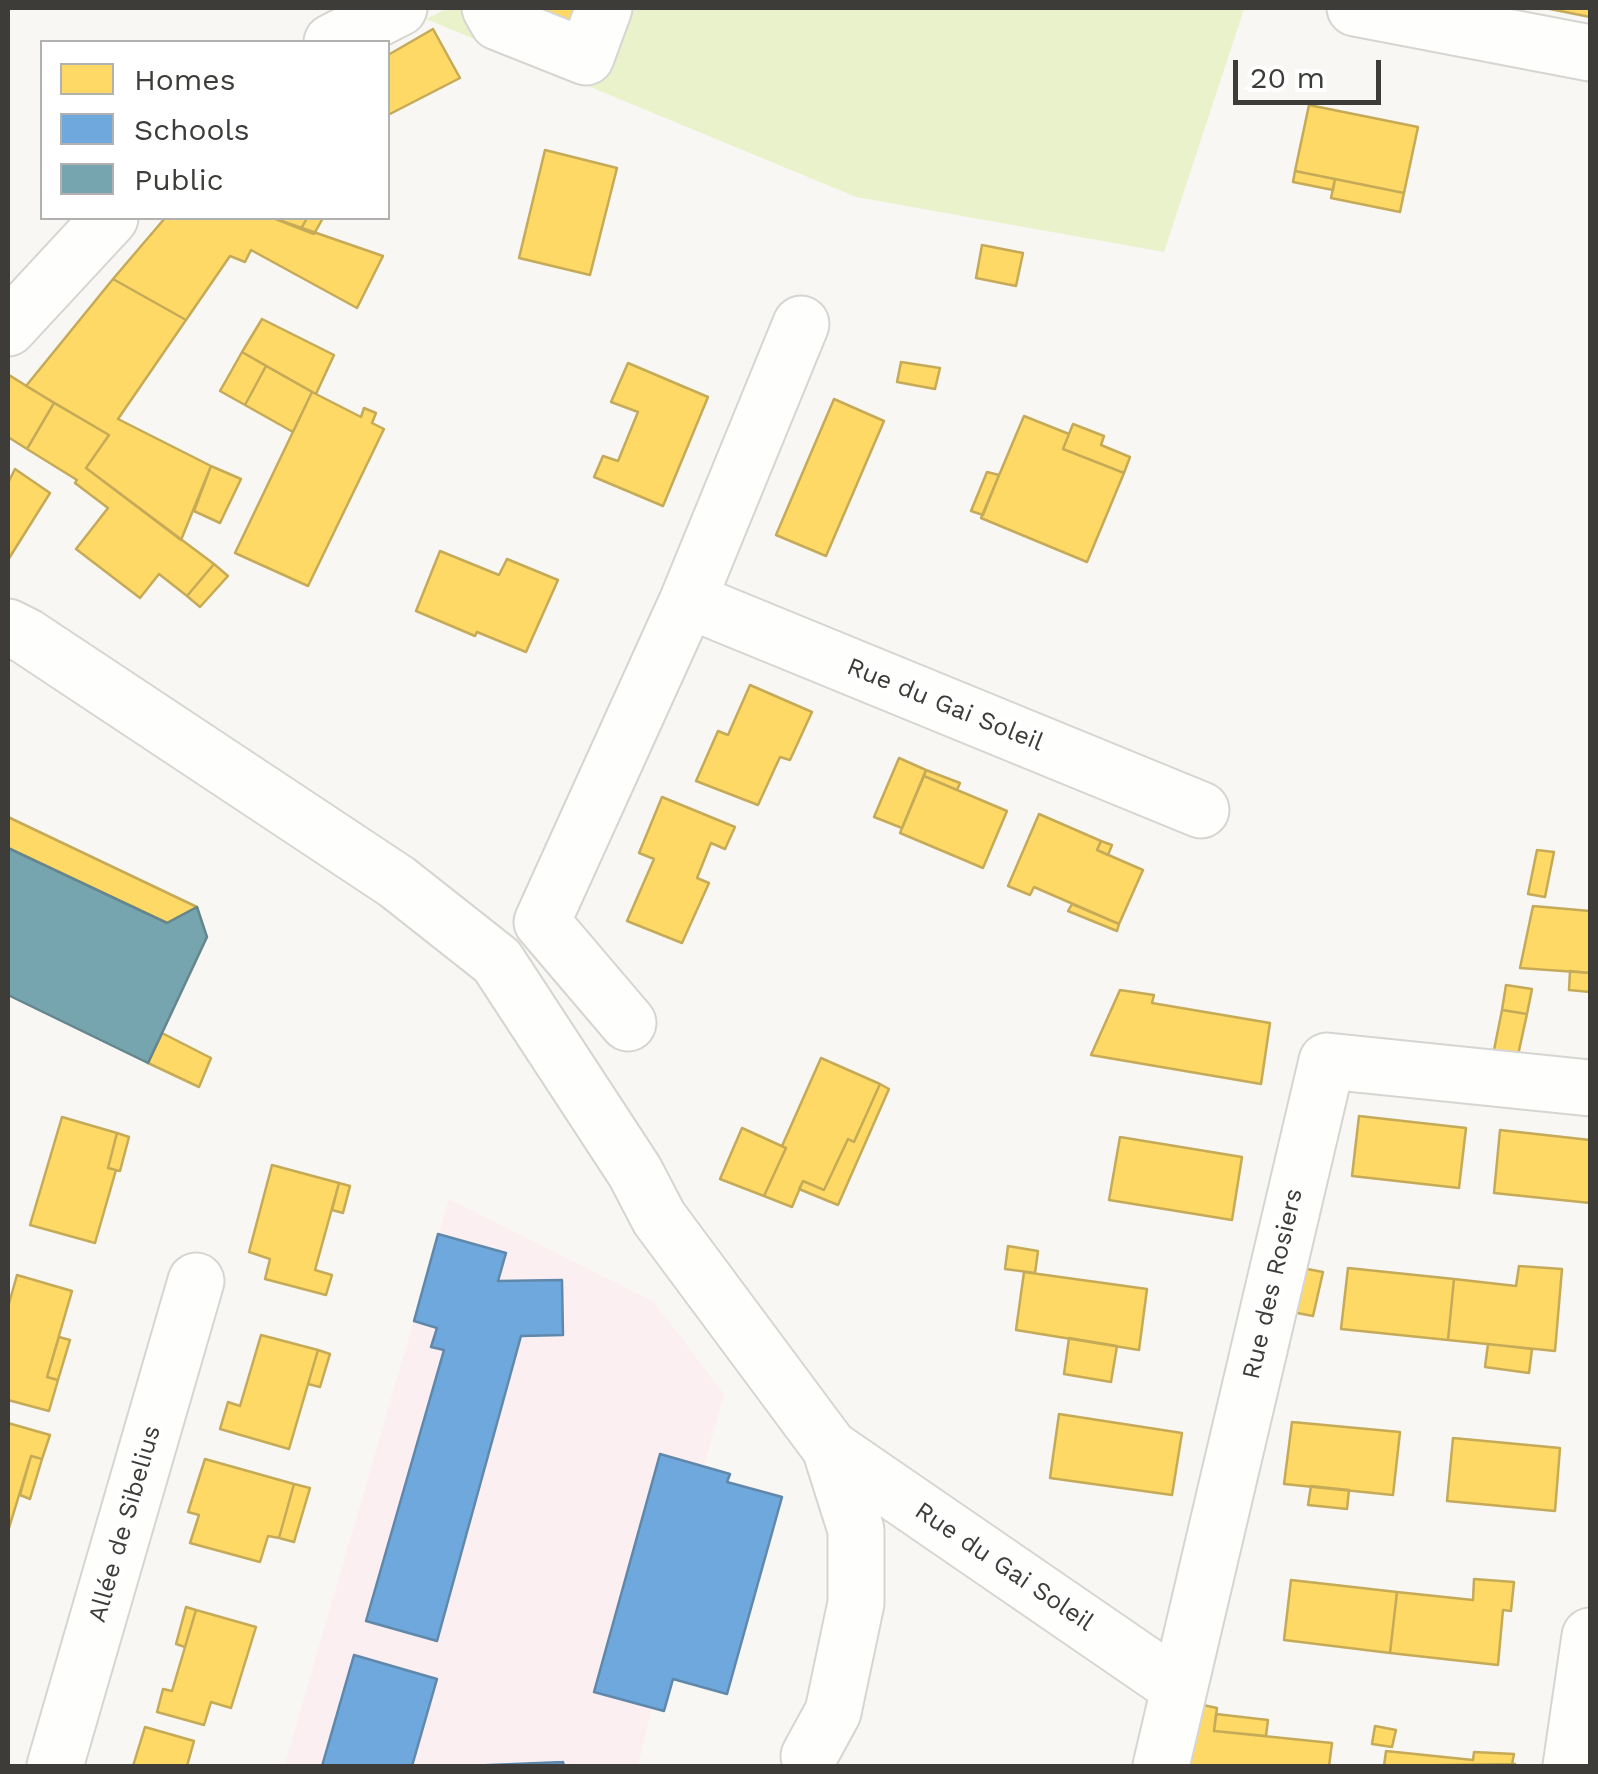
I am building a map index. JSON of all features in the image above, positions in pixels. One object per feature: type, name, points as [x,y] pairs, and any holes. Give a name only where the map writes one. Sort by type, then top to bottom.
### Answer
[{"type":"street","points":[[336,40],[399,8]]},
{"type":"street","points":[[490,8],[498,22],[586,57],[604,8]]},
{"type":"street","points":[[1355,8],[1590,54]]},
{"type":"street","points":[[8,328],[108,220]]},
{"type":"street","points":[[497,961],[542,922],[688,600],[801,324]]},
{"type":"street","name":"Rue du Gai Soleil","points":[[688,600],[1201,810]]},
{"type":"street","points":[[8,627],[397,882],[497,961],[634,1172],[659,1218],[830,1448],[856,1530],[833,1596],[815,1672],[809,1706],[808,1761]]},
{"type":"street","points":[[542,922],[628,1023]]},
{"type":"street","name":"Rue des Rosiers","points":[[1161,1766],[1326,1061],[1590,1088]]},
{"type":"street","name":"Allée de Sibelius","points":[[55,1766],[196,1281]]},
{"type":"street","name":"Rue du Gai Soleil","points":[[830,1448],[1178,1687]]},
{"type":"street","points":[[1571,1766],[1590,1636]]},
{"type":"shaded area","points":[[449,1199],[654,1302],[724,1394],[704,1466],[730,1474],[728,1482],[782,1497],[727,1694],[673,1679],[664,1711],[652,1709],[638,1766],[284,1766]]},
{"type":"green space","points":[[448,8],[1244,9],[1164,252],[856,197],[426,19]]},
{"type":"building: Homes","points":[[534,8],[575,8],[568,25]]},
{"type":"building: Homes","points":[[1545,8],[1590,8],[1590,17]]},
{"type":"building: Homes","points":[[433,29],[460,78],[390,114],[390,54]]},
{"type":"building: Homes","points":[[1309,105],[1418,127],[1404,193],[1295,171]]},
{"type":"building: Homes","points":[[545,150],[617,168],[590,275],[519,258]]},
{"type":"building: Homes","points":[[1295,171],[1335,179],[1333,190],[1293,182]]},
{"type":"building: Homes","points":[[1335,179],[1404,193],[1400,212],[1331,198]]},
{"type":"building: Homes","points":[[163,220],[279,220],[383,256],[357,308],[251,250],[245,262],[230,256],[186,320],[113,279]]},
{"type":"building: Homes","points":[[278,220],[306,220],[301,229]]},
{"type":"building: Homes","points":[[306,220],[322,220],[314,234],[301,229]]},
{"type":"building: Homes","points":[[982,245],[1023,253],[1016,286],[976,278]]},
{"type":"building: Homes","points":[[113,279],[186,320],[118,419],[211,466],[181,540],[86,468],[109,435],[26,386]]},
{"type":"building: Homes","points":[[262,319],[334,355],[316,394],[242,352]]},
{"type":"building: Homes","points":[[242,352],[266,366],[245,405],[220,391]]},
{"type":"building: Homes","points":[[901,362],[940,368],[935,389],[897,382]]},
{"type":"building: Homes","points":[[628,363],[708,397],[663,506],[594,477],[603,456],[618,461],[638,412],[611,402]]},
{"type":"building: Homes","points":[[266,366],[312,392],[293,432],[245,405]]},
{"type":"building: Homes","points":[[9,375],[54,403],[27,449],[8,437]]},
{"type":"building: Homes","points":[[312,392],[361,417],[364,408],[376,413],[372,423],[384,429],[308,586],[235,553]]},
{"type":"building: Homes","points":[[834,399],[884,421],[826,556],[776,535]]},
{"type":"building: Homes","points":[[54,403],[109,435],[86,468],[214,564],[187,596],[159,574],[140,598],[76,549],[108,508],[75,483],[77,480],[27,449]]},
{"type":"building: Homes","points":[[1024,416],[1069,434],[1063,449],[1124,473],[1087,562],[981,518]]},
{"type":"building: Homes","points":[[1073,424],[1104,436],[1101,445],[1130,457],[1124,473],[1063,449]]},
{"type":"building: Homes","points":[[211,466],[241,479],[220,523],[194,511]]},
{"type":"building: Homes","points":[[15,469],[50,493],[8,560],[8,483]]},
{"type":"building: Homes","points":[[987,472],[999,475],[983,515],[971,511]]},
{"type":"building: Homes","points":[[440,551],[499,575],[507,559],[558,580],[526,652],[416,611]]},
{"type":"building: Homes","points":[[214,564],[228,576],[200,607],[187,596]]},
{"type":"building: Homes","points":[[750,685],[812,712],[790,760],[780,757],[758,805],[696,781],[718,731],[728,735]]},
{"type":"building: Homes","points":[[899,758],[926,770],[902,828],[874,817]]},
{"type":"building: Homes","points":[[926,770],[960,783],[957,790],[924,776]]},
{"type":"building: Homes","points":[[924,776],[1007,811],[983,868],[900,833]]},
{"type":"building: Homes","points":[[662,797],[735,827],[725,849],[711,843],[697,878],[709,883],[682,943],[627,921],[654,859],[639,853]]},
{"type":"building: Homes","points":[[1039,814],[1101,841],[1097,850],[1143,870],[1119,924],[1034,887],[1030,895],[1008,886]]},
{"type":"building: Homes","points":[[8,817],[197,907],[167,923],[8,848]]},
{"type":"building: Homes","points":[[1101,841],[1112,845],[1108,855],[1097,850]]},
{"type":"building: Homes","points":[[1537,850],[1554,852],[1545,897],[1528,894]]},
{"type":"building: Homes","points":[[1072,904],[1119,924],[1117,931],[1068,911]]},
{"type":"building: Homes","points":[[1533,906],[1590,911],[1590,973],[1520,968]]},
{"type":"building: Homes","points":[[1570,971],[1590,973],[1590,992],[1569,990]]},
{"type":"building: Homes","points":[[1506,985],[1532,989],[1527,1014],[1502,1010]]},
{"type":"building: Homes","points":[[1120,990],[1154,995],[1152,1003],[1270,1023],[1261,1084],[1091,1055]]},
{"type":"building: Homes","points":[[1502,1010],[1527,1014],[1518,1055],[1494,1050]]},
{"type":"building: Homes","points":[[162,1033],[211,1058],[199,1087],[148,1063]]},
{"type":"building: Homes","points":[[821,1058],[880,1084],[854,1142],[848,1139],[824,1190],[803,1181],[792,1207],[764,1196]]},
{"type":"building: Homes","points":[[880,1084],[889,1089],[838,1205],[799,1189],[803,1181],[824,1190],[848,1139],[854,1142]]},
{"type":"building: Homes","points":[[1359,1116],[1466,1128],[1459,1188],[1352,1176]]},
{"type":"building: Homes","points":[[62,1117],[117,1133],[108,1168],[116,1170],[95,1243],[30,1225]]},
{"type":"building: Homes","points":[[742,1128],[786,1148],[764,1196],[720,1179]]},
{"type":"building: Homes","points":[[1500,1130],[1590,1140],[1590,1203],[1494,1193]]},
{"type":"building: Homes","points":[[117,1133],[129,1137],[120,1171],[108,1168]]},
{"type":"building: Homes","points":[[1120,1137],[1242,1157],[1232,1220],[1109,1200]]},
{"type":"building: Homes","points":[[272,1165],[339,1183],[315,1270],[332,1275],[326,1295],[265,1279],[270,1259],[249,1252]]},
{"type":"building: Homes","points":[[339,1183],[350,1186],[343,1213],[332,1210]]},
{"type":"building: Homes","points":[[1008,1246],[1038,1251],[1035,1273],[1005,1269]]},
{"type":"building: Homes","points":[[1519,1266],[1562,1269],[1555,1351],[1448,1340],[1454,1279],[1516,1286]]},
{"type":"building: Homes","points":[[1302,1268],[1323,1272],[1313,1316],[1292,1312]]},
{"type":"building: Homes","points":[[1348,1268],[1454,1279],[1448,1340],[1341,1329]]},
{"type":"building: Homes","points":[[1024,1272],[1147,1289],[1139,1350],[1016,1330]]},
{"type":"building: Homes","points":[[17,1275],[72,1291],[47,1377],[58,1380],[49,1411],[8,1400],[8,1307]]},
{"type":"building: Homes","points":[[261,1335],[318,1350],[289,1449],[220,1429],[228,1402],[240,1406]]},
{"type":"building: Homes","points":[[59,1337],[70,1340],[58,1380],[47,1377]]},
{"type":"building: Homes","points":[[1069,1338],[1117,1346],[1111,1382],[1064,1374]]},
{"type":"building: Homes","points":[[1488,1344],[1532,1349],[1529,1373],[1485,1367]]},
{"type":"building: Homes","points":[[318,1350],[330,1354],[320,1387],[308,1384]]},
{"type":"building: Homes","points":[[1059,1414],[1182,1433],[1172,1495],[1050,1478]]},
{"type":"building: Homes","points":[[1292,1422],[1400,1432],[1393,1495],[1284,1484]]},
{"type":"building: Homes","points":[[8,1423],[50,1435],[42,1459],[31,1456],[9,1528]]},
{"type":"building: Homes","points":[[1453,1438],[1560,1448],[1555,1511],[1447,1501]]},
{"type":"building: Homes","points":[[31,1456],[42,1459],[30,1499],[20,1495]]},
{"type":"building: Homes","points":[[205,1459],[294,1484],[279,1538],[268,1536],[260,1562],[190,1543],[199,1515],[188,1512]]},
{"type":"building: Homes","points":[[294,1484],[310,1488],[294,1542],[279,1538]]},
{"type":"building: Homes","points":[[1311,1486],[1349,1490],[1347,1509],[1308,1505]]},
{"type":"building: Homes","points":[[1474,1579],[1514,1582],[1511,1611],[1503,1610],[1498,1665],[1390,1653],[1397,1592],[1473,1600]]},
{"type":"building: Homes","points":[[1291,1580],[1397,1592],[1390,1653],[1284,1640]]},
{"type":"building: Homes","points":[[186,1607],[196,1610],[185,1647],[176,1644]]},
{"type":"building: Homes","points":[[196,1610],[256,1627],[231,1708],[211,1702],[204,1725],[157,1712],[163,1689],[172,1691]]},
{"type":"building: Homes","points":[[1203,1705],[1217,1708],[1214,1731],[1332,1743],[1329,1766],[1189,1766]]},
{"type":"building: Homes","points":[[1216,1714],[1268,1720],[1266,1736],[1214,1731]]},
{"type":"building: Homes","points":[[1375,1726],[1396,1730],[1392,1747],[1372,1744]]},
{"type":"building: Homes","points":[[145,1727],[194,1741],[187,1766],[133,1766]]},
{"type":"building: Homes","points":[[1386,1751],[1473,1760],[1474,1752],[1514,1754],[1515,1764],[1384,1766]]},
{"type":"building: Schools","points":[[438,1234],[506,1253],[498,1281],[562,1280],[563,1335],[521,1336],[437,1641],[366,1621],[444,1350],[431,1347],[437,1328],[414,1321]]},
{"type":"building: Schools","points":[[660,1454],[730,1474],[727,1482],[782,1497],[727,1694],[673,1679],[664,1711],[594,1692]]},
{"type":"building: Schools","points":[[354,1655],[437,1679],[412,1766],[322,1766]]},
{"type":"building: Schools","points":[[563,1762],[564,1766],[466,1766]]},
{"type":"building: Public","points":[[8,848],[167,923],[197,907],[207,937],[148,1063],[8,995]]}]
